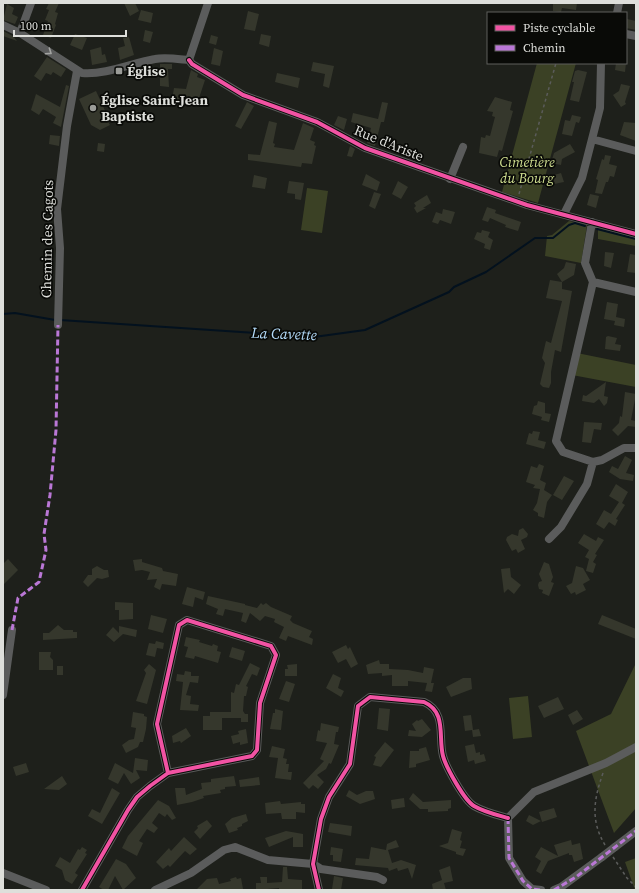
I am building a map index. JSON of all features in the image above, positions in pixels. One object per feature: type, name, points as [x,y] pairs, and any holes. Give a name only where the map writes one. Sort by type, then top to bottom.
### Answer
[{"type":"street","points":[[20,33],[31,3]]},
{"type":"street","points":[[3,25],[20,33],[77,71],[89,74],[156,58],[189,60],[208,3]]},
{"type":"street","name":"Rue d'Ariste","points":[[189,60],[192,64],[243,95],[317,122],[365,148],[517,202],[636,234]]},
{"type":"street","points":[[564,214],[582,178],[600,108],[601,64]]},
{"type":"street","name":"Chemin des Cagots","points":[[58,325],[60,248],[57,209],[67,126],[77,71]]},
{"type":"street","points":[[592,139],[636,151]]},
{"type":"street","points":[[450,179],[463,147]]},
{"type":"street","points":[[592,222],[585,263],[593,282],[556,441],[563,452],[593,462],[602,460],[624,448],[636,448]]},
{"type":"street","points":[[593,282],[636,292]]},
{"type":"street","points":[[549,539],[561,527],[588,484],[593,462]]},
{"type":"street","points":[[82,890],[137,797],[168,773],[252,756],[257,750],[260,703],[276,655],[271,646],[187,620],[179,624],[157,724],[168,773]]},
{"type":"street","points":[[3,695],[12,630]]},
{"type":"street","points":[[319,890],[313,864],[321,819],[329,797],[350,764],[358,706],[370,697],[424,702],[431,705],[438,715],[441,723],[443,758],[466,799],[473,806],[508,818]]},
{"type":"street","points":[[541,890],[532,889],[523,880],[509,858],[508,818],[534,792],[606,763],[636,747]]},
{"type":"street","points":[[554,890],[562,887],[636,831]]},
{"type":"street","points":[[155,890],[191,873],[224,850],[235,847],[268,860],[313,864],[322,869],[377,877],[383,880]]},
{"type":"street","points":[[3,873],[46,890]]},
{"type":"path","points":[[517,202],[556,64]]},
{"type":"path","points":[[606,763],[596,793],[594,813],[598,832],[627,878],[636,887]]},
{"type":"green space","name":"Cimetière du Bourg","points":[[537,64],[576,64],[538,203],[502,192]]},
{"type":"green space","points":[[307,188],[328,191],[322,233],[301,230]]},
{"type":"green space","points":[[569,221],[587,225],[581,263],[545,256],[547,236],[552,235]]},
{"type":"green space","points":[[598,228],[636,239],[636,246],[598,239]]},
{"type":"green space","points":[[577,353],[636,365],[636,387],[572,375]]},
{"type":"green space","points":[[635,665],[636,808],[614,833],[576,731],[611,714]]},
{"type":"green space","points":[[528,696],[532,737],[513,739],[509,698]]},
{"type":"green space","points":[[636,858],[636,890],[635,890],[625,862]]},
{"type":"building","points":[[49,3],[59,3],[55,12],[58,13],[56,25],[51,38],[43,35],[48,21],[45,20],[49,10],[46,9]]},
{"type":"building","points":[[124,3],[135,3],[139,11],[130,16]]},
{"type":"building","points":[[553,3],[577,3],[576,10],[562,8],[561,12],[553,11]]},
{"type":"building","points":[[7,4],[14,8],[12,14],[18,17],[15,24],[3,20]]},
{"type":"building","points":[[141,10],[153,13],[151,23],[138,20]]},
{"type":"building","points":[[248,11],[259,14],[255,31],[244,29]]},
{"type":"building","points":[[627,19],[636,21],[636,30],[627,28]]},
{"type":"building","points":[[145,30],[153,32],[150,43],[143,41]]},
{"type":"building","points":[[3,31],[13,36],[17,41],[3,36]]},
{"type":"building","points":[[75,34],[87,38],[82,50],[70,45]]},
{"type":"building","points":[[261,34],[271,36],[269,47],[259,44]]},
{"type":"building","points":[[211,35],[218,37],[216,45],[209,43]]},
{"type":"building","points":[[129,37],[134,55],[120,60],[118,48],[125,46],[123,38]]},
{"type":"building","points":[[101,47],[102,55],[105,54],[107,62],[92,65],[90,50]]},
{"type":"building","points":[[214,48],[223,51],[220,66],[211,64]]},
{"type":"building","points":[[47,57],[66,69],[61,77],[53,72],[51,75],[46,73],[41,81],[34,76]]},
{"type":"building","points":[[313,62],[334,66],[329,88],[323,86],[325,74],[311,71]]},
{"type":"building","points":[[160,64],[172,64],[172,69],[168,69],[169,87],[160,86]]},
{"type":"building","points":[[616,64],[626,64],[625,72],[615,70]]},
{"type":"building","points":[[191,70],[198,74],[197,77],[205,80],[197,104],[181,100],[172,100],[174,88],[186,89]]},
{"type":"building","points":[[578,70],[587,72],[579,102],[570,100],[574,82],[572,82],[575,71]]},
{"type":"building","points":[[277,73],[300,78],[298,88],[275,82]]},
{"type":"building","points":[[621,84],[630,86],[625,102],[626,104],[621,107],[613,95],[619,91]]},
{"type":"building","points":[[66,85],[69,86],[61,127],[53,123],[56,117],[43,109],[39,115],[31,110],[36,94],[60,107]]},
{"type":"building","name":"Église Saint-Jean Baptiste","points":[[96,91],[110,125],[100,130],[91,125],[79,99]]},
{"type":"building","points":[[495,97],[512,102],[510,110],[513,111],[502,151],[499,150],[497,157],[479,153],[481,137],[485,138],[486,135],[490,136],[495,117],[492,116],[493,112],[487,111]]},
{"type":"building","points":[[247,102],[254,106],[241,129],[235,126]]},
{"type":"building","points":[[382,102],[388,103],[384,122],[381,122],[375,146],[367,143],[371,128],[351,122],[353,113],[378,119]]},
{"type":"building","points":[[572,115],[581,117],[579,123],[576,122],[572,136],[562,134],[565,120],[570,121]]},
{"type":"building","points":[[338,116],[347,119],[344,130],[334,125]]},
{"type":"building","points":[[269,121],[277,123],[273,143],[275,144],[274,147],[294,150],[303,123],[314,128],[310,140],[315,142],[314,145],[316,146],[312,164],[302,163],[301,167],[248,160],[248,154],[260,155]]},
{"type":"building","points":[[624,122],[636,123],[636,141],[620,135]]},
{"type":"building","points":[[50,135],[60,136],[59,146],[49,144]]},
{"type":"building","points":[[98,143],[105,144],[104,152],[97,151]]},
{"type":"building","points":[[570,144],[575,152],[562,159],[561,165],[551,163],[554,153]]},
{"type":"building","points":[[350,146],[355,149],[352,157],[347,156]]},
{"type":"building","points":[[605,155],[611,156],[609,164],[617,166],[614,177],[610,176],[608,182],[606,182],[602,194],[595,193],[598,180],[596,179],[602,159],[604,160]]},
{"type":"building","points":[[561,173],[564,182],[549,185],[547,177]]},
{"type":"building","points":[[366,174],[380,182],[377,191],[362,185]]},
{"type":"building","points":[[254,175],[267,178],[265,189],[252,187]]},
{"type":"building","points":[[289,181],[304,183],[301,200],[295,199],[295,194],[287,193]]},
{"type":"building","points":[[398,181],[408,187],[401,199],[392,194]]},
{"type":"building","points":[[374,192],[381,194],[375,209],[369,206]]},
{"type":"building","points":[[590,194],[599,196],[596,208],[587,205]]},
{"type":"building","points":[[427,195],[431,203],[417,213],[414,208],[416,206],[414,203]]},
{"type":"building","points":[[487,207],[496,210],[495,213],[521,222],[518,231],[505,227],[506,225],[490,218],[488,222],[482,220]]},
{"type":"building","points":[[443,209],[455,212],[451,224],[440,220],[438,224],[432,222],[436,212],[442,214]]},
{"type":"building","points":[[482,230],[490,232],[488,237],[493,240],[490,250],[484,248],[485,244],[474,239],[477,232],[481,233]]},
{"type":"building","points":[[605,252],[614,253],[611,268],[604,266]]},
{"type":"building","points":[[630,254],[636,255],[636,273],[627,272]]},
{"type":"building","points":[[566,262],[576,264],[574,275],[562,282],[557,274],[564,268]]},
{"type":"building","points":[[550,280],[562,282],[562,289],[572,291],[561,352],[555,350],[549,388],[543,387],[540,384],[545,363],[542,358],[546,341],[551,343],[562,301],[546,298]]},
{"type":"building","points":[[607,302],[618,304],[616,317],[625,319],[624,327],[614,325],[615,321],[604,319]]},
{"type":"building","points":[[606,337],[617,338],[615,344],[621,345],[620,351],[605,349]]},
{"type":"building","points":[[606,382],[604,396],[608,397],[607,403],[604,406],[599,399],[594,403],[582,401],[583,395],[586,396]]},
{"type":"building","points":[[625,392],[636,394],[631,420],[636,421],[636,427],[628,426],[618,436],[612,430],[619,423],[620,416],[622,417]]},
{"type":"building","points":[[538,401],[545,403],[545,413],[551,414],[549,422],[541,420],[542,417],[532,414],[534,406],[537,405]]},
{"type":"building","points":[[584,422],[602,423],[601,430],[594,429],[591,443],[582,442]]},
{"type":"building","points":[[533,431],[540,432],[538,440],[546,442],[544,449],[526,444],[529,433],[532,434]]},
{"type":"building","points":[[625,456],[632,460],[626,473],[634,475],[633,481],[620,479],[609,472],[612,466],[618,469]]},
{"type":"building","points":[[539,464],[544,466],[540,480],[546,483],[544,490],[552,495],[547,502],[544,518],[538,516],[538,513],[533,510],[537,503],[540,489],[533,488],[535,485],[526,482],[531,466],[537,468]]},
{"type":"building","points":[[564,476],[574,481],[562,500],[553,495]]},
{"type":"building","points":[[616,484],[628,492],[622,503],[625,505],[616,519],[618,520],[615,526],[609,522],[604,529],[596,524],[604,510],[611,514],[619,502],[609,496]]},
{"type":"building","points":[[523,528],[528,534],[527,537],[521,540],[525,549],[518,553],[516,549],[512,551],[506,540],[507,537],[512,534],[518,536],[519,530]]},
{"type":"building","points":[[584,534],[596,541],[598,537],[604,540],[595,554],[597,555],[593,562],[596,564],[593,573],[586,571],[589,559],[585,557],[589,550],[578,543]]},
{"type":"building","points":[[8,559],[18,570],[3,585],[3,564]]},
{"type":"building","points":[[142,559],[142,562],[162,568],[163,571],[178,574],[176,586],[162,584],[160,590],[154,587],[157,579],[147,580],[150,572],[142,570],[135,571],[133,560]]},
{"type":"building","points":[[544,562],[549,564],[553,577],[551,582],[554,583],[549,596],[542,593],[543,590],[539,589],[538,585],[539,582],[542,581],[539,574]]},
{"type":"building","points":[[97,566],[104,570],[108,570],[109,577],[102,579],[97,578],[88,587],[83,582],[88,575],[92,575],[92,569]]},
{"type":"building","points":[[576,566],[583,568],[590,580],[583,584],[586,590],[576,595],[575,592],[571,594],[566,586],[572,583]]},
{"type":"building","points":[[510,568],[511,577],[521,585],[514,594],[508,589],[504,593],[501,569]]},
{"type":"building","points":[[187,587],[205,592],[203,600],[195,597],[193,607],[182,604]]},
{"type":"building","points":[[208,596],[257,608],[261,603],[263,605],[266,603],[271,607],[292,616],[290,620],[293,623],[312,631],[309,637],[313,639],[312,645],[288,636],[286,641],[279,638],[284,627],[274,622],[275,619],[265,616],[260,621],[250,613],[246,623],[241,621],[243,613],[225,609],[223,616],[216,614],[218,609],[206,604]]},
{"type":"building","points":[[115,602],[133,603],[133,619],[119,620],[119,610],[115,610]]},
{"type":"building","points":[[151,615],[167,619],[163,633],[148,629]]},
{"type":"building","points":[[602,615],[636,629],[636,639],[598,624]]},
{"type":"building","points":[[58,625],[64,630],[73,630],[73,632],[77,632],[77,638],[43,640],[43,633],[49,633]]},
{"type":"building","points":[[119,626],[137,630],[136,637],[123,634],[114,642],[106,635],[113,627],[119,633]]},
{"type":"building","points":[[186,637],[200,640],[199,642],[212,646],[213,644],[218,646],[217,651],[221,652],[218,663],[195,656],[194,659],[185,657],[188,647],[184,646]]},
{"type":"building","points":[[156,641],[164,643],[163,649],[157,648],[155,657],[146,655],[149,643],[155,644]]},
{"type":"building","points":[[346,645],[348,649],[350,647],[358,664],[351,668],[346,659],[338,663],[332,652]]},
{"type":"building","points":[[232,647],[245,651],[242,661],[229,657]]},
{"type":"building","points":[[39,652],[51,652],[50,657],[53,660],[53,670],[39,670]]},
{"type":"building","points":[[379,660],[380,664],[389,664],[389,669],[408,670],[423,673],[424,667],[434,669],[431,683],[434,683],[432,692],[425,691],[427,683],[408,681],[408,686],[392,686],[392,675],[382,676],[382,673],[368,674],[366,665]]},
{"type":"building","points":[[250,663],[260,668],[257,676],[252,674],[246,686],[248,687],[246,696],[244,696],[243,711],[245,714],[248,714],[248,722],[241,722],[241,718],[222,718],[222,730],[203,730],[203,716],[210,716],[210,712],[231,712],[231,692],[234,693],[236,684],[239,685]]},
{"type":"building","points":[[149,664],[156,670],[147,704],[136,701],[146,673],[144,670]]},
{"type":"building","points":[[297,664],[297,676],[285,676],[285,669],[288,669],[287,665]]},
{"type":"building","points":[[57,666],[63,666],[63,675],[57,675]]},
{"type":"building","points":[[185,671],[191,672],[191,676],[199,676],[198,683],[190,682],[186,695],[191,696],[190,704],[199,705],[198,711],[180,710],[183,682],[176,681],[177,674],[184,675]]},
{"type":"building","points":[[333,674],[341,678],[338,688],[344,691],[341,697],[326,688]]},
{"type":"building","points":[[463,678],[471,678],[472,689],[451,697],[446,687]]},
{"type":"building","points":[[286,681],[295,684],[289,702],[279,699]]},
{"type":"building","points":[[558,697],[564,709],[544,718],[538,706]]},
{"type":"building","points":[[379,708],[390,709],[388,731],[377,729]]},
{"type":"building","points":[[275,709],[283,711],[281,730],[270,729]]},
{"type":"building","points":[[577,710],[583,719],[573,725],[568,715]]},
{"type":"building","points":[[133,712],[144,714],[144,716],[147,717],[146,729],[143,742],[140,742],[138,747],[126,753],[122,745],[129,740],[134,739],[136,728],[131,727]]},
{"type":"building","points":[[471,715],[473,730],[479,729],[481,736],[473,737],[472,730],[465,731],[463,716]]},
{"type":"building","points":[[422,719],[431,730],[422,737],[408,736],[409,730],[416,731],[412,724],[417,720]]},
{"type":"building","points":[[321,723],[339,727],[338,732],[336,732],[334,744],[339,745],[331,764],[329,763],[326,769],[317,775],[324,782],[318,789],[313,785],[309,789],[303,783],[324,761],[320,759],[327,743],[316,741]]},
{"type":"building","points":[[186,728],[191,736],[181,743],[180,741],[173,743],[172,736]]},
{"type":"building","points":[[246,729],[248,743],[240,745],[240,742],[233,744],[231,736],[239,734],[238,731]]},
{"type":"building","points":[[385,742],[394,750],[381,767],[373,765],[376,757],[374,756]]},
{"type":"building","points":[[474,744],[476,753],[480,752],[480,755],[484,754],[486,761],[475,764],[474,760],[468,762],[465,746]]},
{"type":"building","points":[[272,746],[285,749],[283,758],[287,759],[286,764],[289,764],[288,772],[292,772],[291,780],[275,778],[278,758],[269,757]]},
{"type":"building","points":[[426,747],[430,760],[416,764],[416,767],[409,768],[410,751],[419,751],[419,749]]},
{"type":"building","points":[[135,758],[148,760],[147,771],[136,770],[140,778],[131,784],[124,773],[118,784],[108,779],[115,763],[133,773]]},
{"type":"building","points":[[26,763],[29,772],[16,776],[13,767]]},
{"type":"building","points":[[62,776],[67,784],[59,790],[44,789]]},
{"type":"building","points":[[234,776],[236,786],[225,787],[225,789],[220,790],[221,793],[203,796],[204,798],[177,805],[175,788],[185,788],[186,795],[202,789],[201,783],[211,782],[211,779]]},
{"type":"building","points":[[259,777],[260,785],[240,787],[239,780]]},
{"type":"building","points":[[112,788],[120,793],[102,824],[88,816],[92,809],[100,813]]},
{"type":"building","points":[[349,790],[357,795],[366,791],[373,791],[375,799],[360,804],[346,796]]},
{"type":"building","points":[[413,793],[423,802],[451,800],[451,808],[448,809],[448,811],[428,812],[428,809],[420,809],[409,799]]},
{"type":"building","points":[[404,798],[405,807],[392,809],[391,800]]},
{"type":"building","points":[[158,800],[169,806],[176,818],[172,820],[167,814],[165,817],[159,813],[152,823],[158,828],[154,833],[147,829],[139,841],[143,843],[137,856],[122,848],[128,836]]},
{"type":"building","points":[[280,801],[281,804],[301,802],[301,804],[305,804],[305,813],[296,812],[296,819],[282,819],[281,813],[266,814],[265,803]]},
{"type":"building","points":[[554,808],[557,817],[542,822],[539,812]]},
{"type":"building","points":[[246,814],[248,821],[237,828],[238,830],[229,833],[225,824],[232,818]]},
{"type":"building","points":[[529,815],[541,821],[533,825],[526,821]]},
{"type":"building","points":[[207,820],[212,826],[200,839],[194,832],[198,828],[197,826]]},
{"type":"building","points":[[330,823],[352,826],[351,836],[328,832]]},
{"type":"building","points":[[452,829],[462,832],[460,848],[466,849],[463,856],[439,846],[448,843]]},
{"type":"building","points":[[286,831],[303,834],[303,847],[293,847],[293,837],[269,847],[265,838]]},
{"type":"building","points":[[184,837],[197,849],[190,855],[185,851],[170,867],[168,865],[163,869],[156,862],[169,848],[171,851]]},
{"type":"building","points":[[396,840],[399,847],[388,850],[392,863],[401,860],[416,865],[412,879],[408,868],[398,871],[397,868],[389,871],[388,868],[355,865],[356,858],[369,859],[371,847],[386,850],[387,844]]},
{"type":"building","points":[[571,840],[572,845],[580,843],[583,859],[574,862],[572,855],[569,855],[569,853],[548,861],[541,874],[536,871],[541,861],[535,857],[541,847],[558,856],[554,845]]},
{"type":"building","points":[[82,847],[87,850],[85,853],[87,854],[75,873],[78,875],[72,884],[65,880],[62,870],[55,866],[60,857],[70,863],[78,849],[80,850]]},
{"type":"building","points":[[331,847],[343,849],[341,862],[333,861],[333,855],[330,855]]},
{"type":"building","points":[[116,859],[126,864],[136,878],[123,890],[115,876],[108,890],[104,890],[99,887]]},
{"type":"building","points":[[450,866],[453,881],[444,883],[446,890],[433,890],[432,884],[442,880],[439,870]]},
{"type":"building","points":[[283,867],[287,867],[288,879],[302,880],[302,890],[279,890],[279,888],[256,890],[256,883],[261,883],[260,877],[267,877],[267,883],[282,882]]},
{"type":"building","points":[[334,876],[343,878],[341,890],[332,889]]},
{"type":"building","points":[[236,877],[237,879],[241,878],[243,889],[196,890],[207,879],[217,878],[219,884],[231,881],[230,879]]},
{"type":"waterway","name":"La Cavette","points":[[60,320],[314,337],[365,330],[449,292],[454,287],[486,272],[535,238],[553,238],[569,225],[575,223],[585,226]]},
{"type":"waterway","points":[[597,229],[636,239]]},
{"type":"waterway","name":"La Cavette","points":[[3,314],[15,313],[55,320]]},
{"type":"marked path","points":[[12,630],[18,598],[39,582],[46,550],[44,534],[50,495],[56,430],[58,325]]},
{"type":"marked path","points":[[508,818],[509,858],[523,881],[532,889],[541,890]]},
{"type":"marked path","points":[[554,890],[576,877],[636,831]]},
{"type":"cycle path","points":[[189,60],[192,64],[243,95],[317,122],[365,148],[527,205],[636,234]]},
{"type":"cycle path","points":[[82,890],[128,810],[137,797],[150,786],[168,773],[252,756],[257,750],[260,703],[276,655],[271,646],[187,620],[179,625],[157,724],[168,773]]},
{"type":"cycle path","points":[[319,890],[313,864],[321,819],[329,797],[350,764],[358,706],[370,697],[424,702],[431,706],[439,718],[443,756],[451,775],[465,797],[474,806],[486,812],[508,818]]},
{"type":"place","name":"Église","points":[[119,71]]},
{"type":"place","name":"Église Saint-Jean Baptiste","points":[[93,108]]}]
